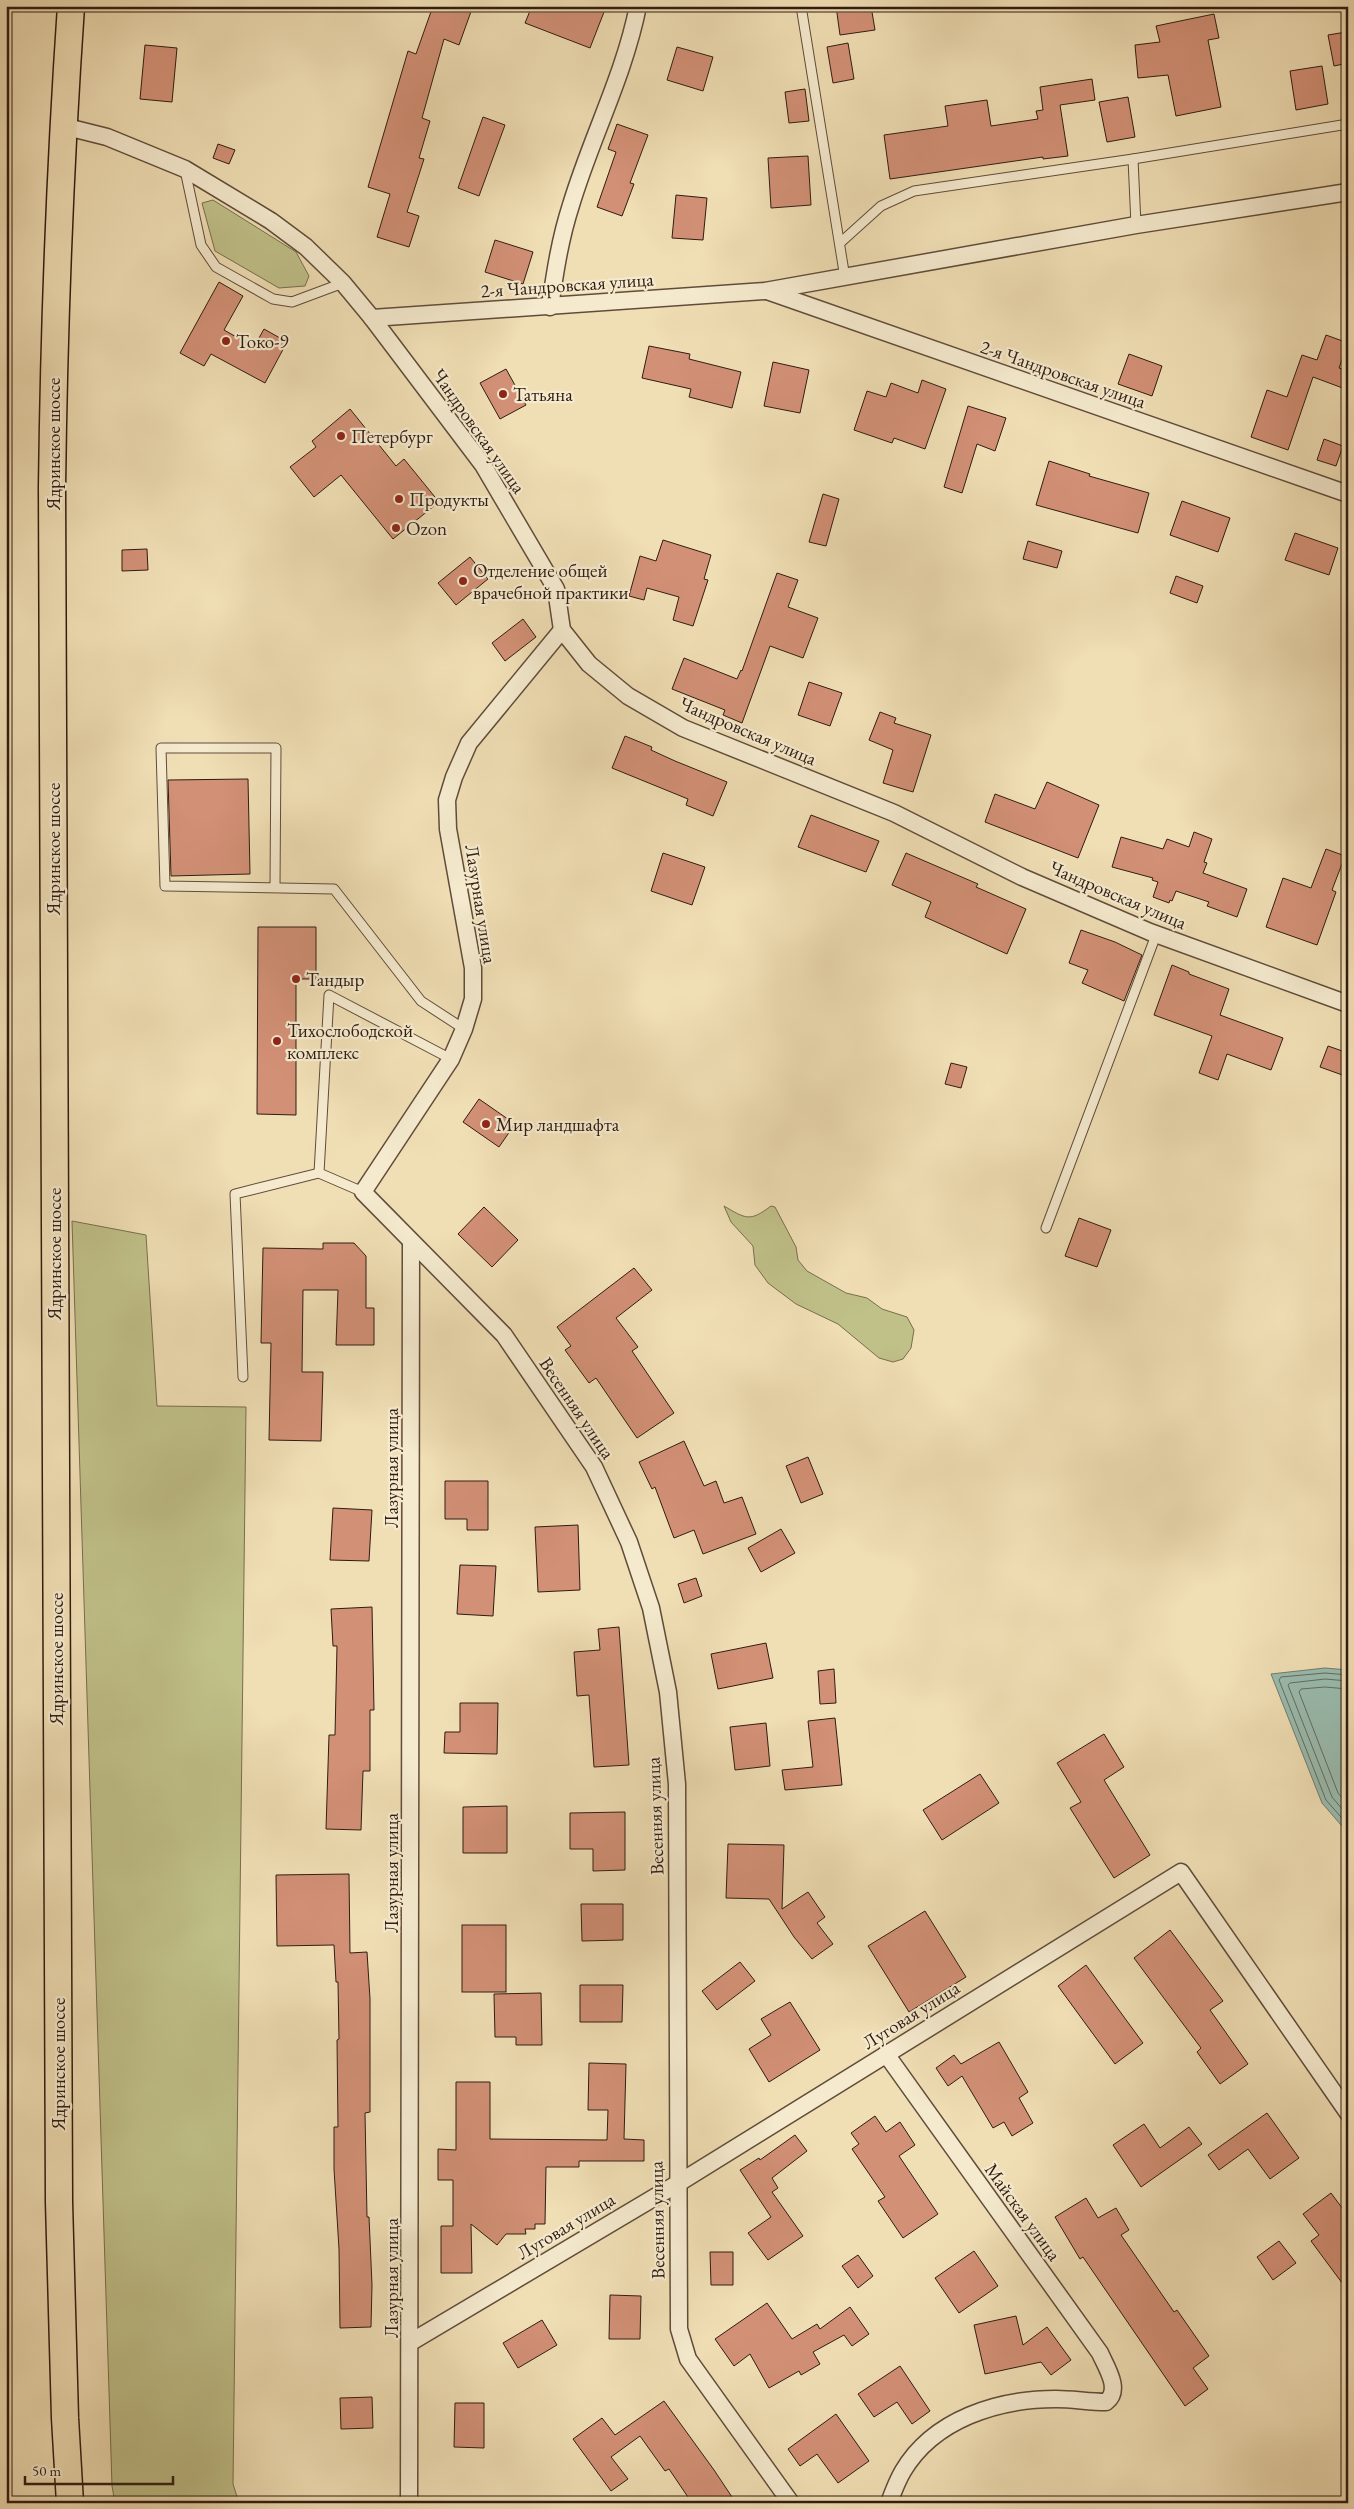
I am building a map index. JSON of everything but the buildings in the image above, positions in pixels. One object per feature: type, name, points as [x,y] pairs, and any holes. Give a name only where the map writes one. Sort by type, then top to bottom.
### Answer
[{"type":"main road","name":"Ядринское шоссе","points":[[70,2503],[64,2418],[59,2202],[52,839],[53,363],[63,126],[71,6]]},
{"type":"street","points":[[550,306],[559,249],[571,204],[608,108],[632,32],[638,6]]},
{"type":"street","name":"Чандровская улица","points":[[63,126],[107,137],[185,169],[271,221],[306,247],[343,283],[372,318],[483,465],[556,589],[562,630],[589,664],[628,696],[683,728],[894,813],[1022,877],[1156,935],[1348,1004]]},
{"type":"street","name":"2-я Чандровская улица","points":[[372,318],[765,291],[1136,225],[1348,192]]},
{"type":"street","name":"2-я Чандровская улица","points":[[765,291],[1348,494]]},
{"type":"street","name":"Лазурная улица","points":[[363,1192],[451,1059],[464,1029],[473,998],[473,968],[448,829],[447,800],[454,777],[469,743],[562,630]]},
{"type":"street","name":"Весенняя улица","points":[[363,1192],[504,1335],[594,1467],[629,1542],[651,1608],[668,1692],[677,1784],[678,2329],[688,2359],[791,2503]]},
{"type":"street","name":"Лазурная улица","points":[[409,2503],[411,2342],[412,1243]]},
{"type":"street","name":"Луговая улица","points":[[411,2342],[677,2184],[1181,1872],[1348,2113]]},
{"type":"street","name":"Майская улица","points":[[886,2054],[1100,2353],[1111,2377],[1113,2390],[1110,2399],[1106,2402],[1056,2399],[1015,2402],[983,2409],[951,2424],[924,2445],[903,2471],[889,2503]]},
{"type":"lane","points":[[801,6],[845,278]]},
{"type":"lane","points":[[840,243],[881,206],[914,191],[1133,160],[1348,124]]},
{"type":"lane","points":[[1133,160],[1136,225]]},
{"type":"lane","points":[[185,169],[201,246],[216,268],[273,299],[292,302],[343,283]]},
{"type":"lane","points":[[275,886],[276,748],[161,748],[165,886],[275,886],[334,889],[421,1001],[464,1029]]},
{"type":"lane","points":[[1046,1228],[1156,935]]},
{"type":"lane","points":[[319,1173],[329,995],[451,1059]]},
{"type":"lane","points":[[243,1377],[235,1194],[319,1173],[363,1192]]},
{"type":"green space","points":[[213,200],[296,252],[309,276],[305,286],[279,288],[215,251],[202,203]]},
{"type":"green space","points":[[724,1206],[748,1217],[758,1215],[771,1206],[775,1207],[796,1247],[798,1260],[807,1271],[846,1293],[867,1298],[882,1309],[907,1317],[914,1330],[911,1348],[903,1359],[893,1362],[879,1358],[838,1324],[796,1304],[768,1283],[755,1265],[753,1246],[731,1222]]},
{"type":"green space","points":[[72,1221],[146,1235],[157,1406],[246,1407],[233,2484],[239,2503],[115,2503],[112,2486]]},
{"type":"water","points":[[1325,1668],[1348,1670],[1348,1833],[1322,1803],[1271,1674]]},
{"type":"place","name":"Токо-9","points":[[226,341]]},
{"type":"place","name":"Татьяна","points":[[503,394]]},
{"type":"place","name":"Петербург","points":[[341,436]]},
{"type":"place","name":"Продукты","points":[[399,499]]},
{"type":"place","name":"Ozon","points":[[396,528]]},
{"type":"place","name":"Отделение общей врачебной практики","points":[[463,581]]},
{"type":"place","name":"Тандыр","points":[[296,979]]},
{"type":"place","name":"Тихослободской комплекс","points":[[277,1041]]},
{"type":"place","name":"Мир ландшафта","points":[[486,1124]]}]
